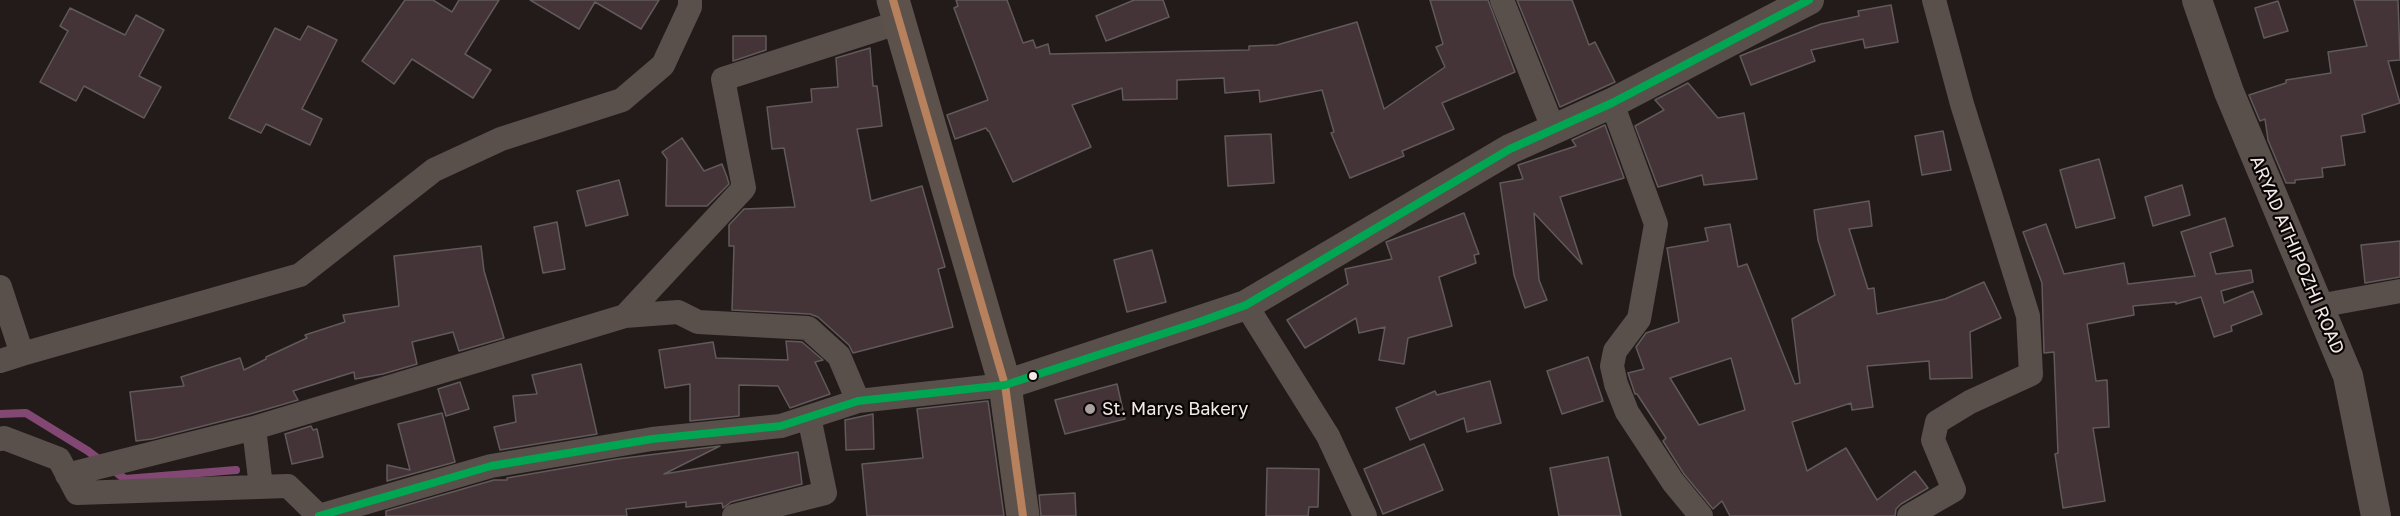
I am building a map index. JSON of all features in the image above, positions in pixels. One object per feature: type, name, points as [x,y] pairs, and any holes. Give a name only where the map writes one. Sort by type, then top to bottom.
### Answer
[{"type":"main road","points":[[897,11],[1005,385],[1023,516]]},
{"type":"street","points":[[0,287],[11,357],[300,275],[434,170],[501,139],[622,100],[663,65],[690,7],[690,0]]},
{"type":"street","points":[[1502,0],[1553,128]]},
{"type":"street","points":[[0,439],[4,438],[59,459],[77,493],[288,486],[319,516],[491,466],[652,440],[781,426],[858,401],[1005,385],[1246,305],[1509,148],[1612,103],[1809,0]]},
{"type":"street","points":[[1909,516],[1954,490],[1934,440],[1937,422],[1970,402],[2031,374],[2028,316],[1962,104],[1934,0]]},
{"type":"street","name":"ARYAD ATHIPOZHI ROAD","points":[[2198,0],[2229,92],[2348,376],[2376,516]]},
{"type":"street","points":[[625,316],[744,188],[723,79],[897,11]]},
{"type":"street","points":[[1612,103],[1656,224],[1639,319],[1615,351],[1612,366],[1616,384],[1632,421],[1673,482],[1701,516]]},
{"type":"street","points":[[2318,306],[2400,291]]},
{"type":"street","points":[[1246,305],[1328,436],[1365,516]]},
{"type":"street","points":[[67,474],[254,428],[625,316],[678,312],[698,322],[808,328],[839,356],[858,401]]},
{"type":"street","points":[[734,516],[825,494],[808,417]]},
{"type":"street","points":[[254,428],[261,487]]},
{"type":"building","points":[[405,0],[433,0],[452,12],[459,0],[499,0],[465,54],[491,70],[473,98],[412,59],[394,84],[362,61]]},
{"type":"building","points":[[530,0],[659,0],[641,29],[595,2],[579,29]]},
{"type":"building","points":[[956,0],[1007,0],[1023,43],[1033,40],[1036,48],[1048,44],[1050,54],[1249,50],[1249,46],[1277,45],[1357,22],[1384,109],[1445,67],[1436,47],[1443,44],[1430,0],[1488,0],[1515,72],[1442,103],[1454,129],[1402,151],[1404,156],[1350,178],[1331,133],[1334,132],[1322,90],[1260,102],[1259,90],[1225,93],[1224,78],[1177,80],[1177,99],[1123,100],[1122,88],[1072,105],[1091,147],[1013,182],[989,131],[986,128],[955,139],[947,115],[988,100],[954,8],[958,6]]},
{"type":"building","points":[[1134,0],[1163,0],[1169,17],[1106,41],[1096,16]]},
{"type":"building","points":[[1517,0],[1572,0],[1589,45],[1595,42],[1615,82],[1560,107]]},
{"type":"building","points":[[2354,0],[2398,0],[2400,60],[2388,61],[2400,103],[2362,115],[2365,132],[2341,136],[2345,165],[2322,168],[2323,177],[2286,183],[2268,140],[2265,119],[2260,121],[2249,95],[2286,83],[2286,80],[2331,73],[2328,52],[2367,46]]},
{"type":"building","points":[[2278,1],[2288,31],[2264,38],[2255,8]]},
{"type":"building","points":[[1891,5],[1898,42],[1865,48],[1863,39],[1811,50],[1815,61],[1751,85],[1740,56],[1821,24],[1859,16],[1858,11]]},
{"type":"building","points":[[70,8],[125,35],[136,15],[164,30],[139,76],[161,87],[144,118],[84,86],[76,101],[40,82],[68,31],[60,26]]},
{"type":"building","points":[[308,26],[337,40],[302,109],[322,119],[310,145],[266,124],[261,133],[229,118],[275,28],[300,40]]},
{"type":"building","points":[[733,36],[766,36],[766,50],[733,61]]},
{"type":"building","points":[[870,48],[873,86],[877,86],[882,126],[857,129],[871,201],[922,186],[945,267],[938,269],[953,327],[853,353],[849,345],[818,317],[810,314],[732,310],[734,246],[729,246],[729,225],[744,209],[795,207],[784,148],[772,149],[767,107],[812,102],[811,89],[838,87],[836,58]]},
{"type":"building","points":[[1688,83],[1718,118],[1744,113],[1757,179],[1704,185],[1702,175],[1658,187],[1635,126],[1664,110],[1655,100]]},
{"type":"building","points":[[1605,125],[1624,178],[1560,197],[1582,264],[1534,213],[1539,280],[1547,300],[1525,308],[1514,275],[1500,183],[1523,179],[1518,165],[1576,146],[1572,140]]},
{"type":"building","points":[[1943,131],[1951,170],[1922,175],[1915,136]]},
{"type":"building","points":[[1271,134],[1274,183],[1228,186],[1225,136]]},
{"type":"building","points":[[682,138],[704,171],[722,164],[727,177],[729,184],[707,206],[666,206],[667,159],[662,152]]},
{"type":"building","points":[[2099,159],[2115,218],[2076,228],[2060,170]]},
{"type":"building","points":[[619,180],[628,215],[586,226],[577,191]]},
{"type":"building","points":[[2182,185],[2190,215],[2153,226],[2145,197]]},
{"type":"building","points":[[1869,201],[1872,226],[1849,229],[1868,289],[1874,288],[1877,314],[1945,299],[1984,282],[2001,318],[1970,332],[1972,378],[1930,379],[1929,361],[1867,366],[1873,407],[1852,410],[1851,403],[1792,422],[1807,471],[1846,448],[1877,500],[1915,471],[1928,488],[1901,504],[1896,509],[1895,516],[1730,516],[1722,501],[1713,509],[1684,474],[1663,441],[1666,438],[1635,394],[1628,373],[1644,369],[1636,347],[1646,333],[1679,322],[1667,248],[1708,241],[1705,228],[1730,224],[1738,267],[1747,264],[1795,384],[1800,383],[1792,319],[1835,295],[1818,240],[1814,210]],"holes":[[[1731,358],[1745,410],[1699,425],[1670,378]]]},
{"type":"building","points":[[1464,213],[1479,254],[1474,255],[1476,263],[1439,277],[1452,326],[1408,338],[1404,364],[1379,360],[1385,327],[1359,333],[1356,318],[1305,348],[1287,320],[1348,284],[1345,269],[1392,259],[1386,242]]},
{"type":"building","points":[[2225,218],[2233,246],[2210,253],[2216,274],[2251,270],[2253,282],[2221,291],[2224,303],[2253,291],[2262,314],[2231,326],[2232,331],[2214,337],[2201,297],[2176,304],[2176,302],[2133,306],[2134,315],[2087,324],[2096,381],[2107,380],[2109,427],[2093,428],[2105,501],[2063,508],[2055,454],[2058,453],[2054,352],[2044,353],[2042,283],[2023,232],[2046,224],[2064,274],[2124,263],[2128,284],[2195,276],[2181,232]]},
{"type":"building","points":[[557,222],[565,269],[543,273],[534,227]]},
{"type":"building","points":[[2400,241],[2400,277],[2365,283],[2361,245]]},
{"type":"building","points":[[481,246],[484,271],[504,338],[459,351],[453,332],[412,342],[417,364],[355,379],[354,372],[293,391],[298,400],[152,439],[136,441],[130,392],[184,386],[181,377],[240,358],[244,370],[307,338],[305,335],[345,322],[343,315],[399,306],[394,256]]},
{"type":"building","points":[[1152,250],[1166,302],[1127,312],[1114,260]]},
{"type":"building","points":[[786,341],[802,342],[823,360],[815,362],[830,394],[790,408],[778,386],[739,385],[739,416],[690,421],[690,384],[665,388],[659,350],[713,342],[716,358],[788,360]]},
{"type":"building","points":[[1588,357],[1603,401],[1562,414],[1547,371]]},
{"type":"building","points":[[581,364],[597,434],[500,450],[494,427],[516,422],[513,396],[537,394],[532,375]]},
{"type":"building","points":[[1490,381],[1501,423],[1467,432],[1464,418],[1410,440],[1396,408],[1435,391],[1437,395]]},
{"type":"building","points":[[460,382],[469,409],[446,416],[438,389]]},
{"type":"building","name":"St. Marys Bakery","points":[[1117,384],[1125,419],[1065,434],[1055,400]]},
{"type":"building","points":[[988,401],[1004,516],[867,516],[862,464],[923,458],[917,409]]},
{"type":"building","points":[[442,413],[455,462],[387,481],[387,465],[410,470],[398,424]]},
{"type":"building","points":[[873,414],[874,449],[846,450],[845,420]]},
{"type":"building","points":[[311,426],[313,430],[317,429],[323,457],[292,464],[285,434]]},
{"type":"building","points":[[1424,444],[1443,490],[1383,514],[1364,469]]},
{"type":"building","points":[[720,446],[664,474],[798,452],[802,484],[731,502],[723,508],[722,503],[686,507],[686,502],[626,509],[627,516],[386,516],[386,511],[494,480],[507,480],[507,478],[617,459]]},
{"type":"building","points":[[1608,457],[1621,516],[1559,516],[1550,468]]},
{"type":"building","points":[[1267,468],[1319,469],[1318,507],[1309,507],[1308,516],[1266,516]]},
{"type":"building","points":[[1075,493],[1076,516],[1041,516],[1039,495]]},
{"type":"waterway","points":[[0,414],[26,413],[88,451],[125,479],[236,470]]},
{"type":"transit line","points":[[893,0],[1005,385],[1023,516]]},
{"type":"transit line","points":[[319,516],[491,466],[652,439],[781,426],[858,401],[1005,385],[1199,322],[1246,305],[1510,149],[1612,103],[1809,0]]},
{"type":"place","name":"St. Marys Bakery","points":[[1090,409]]}]
